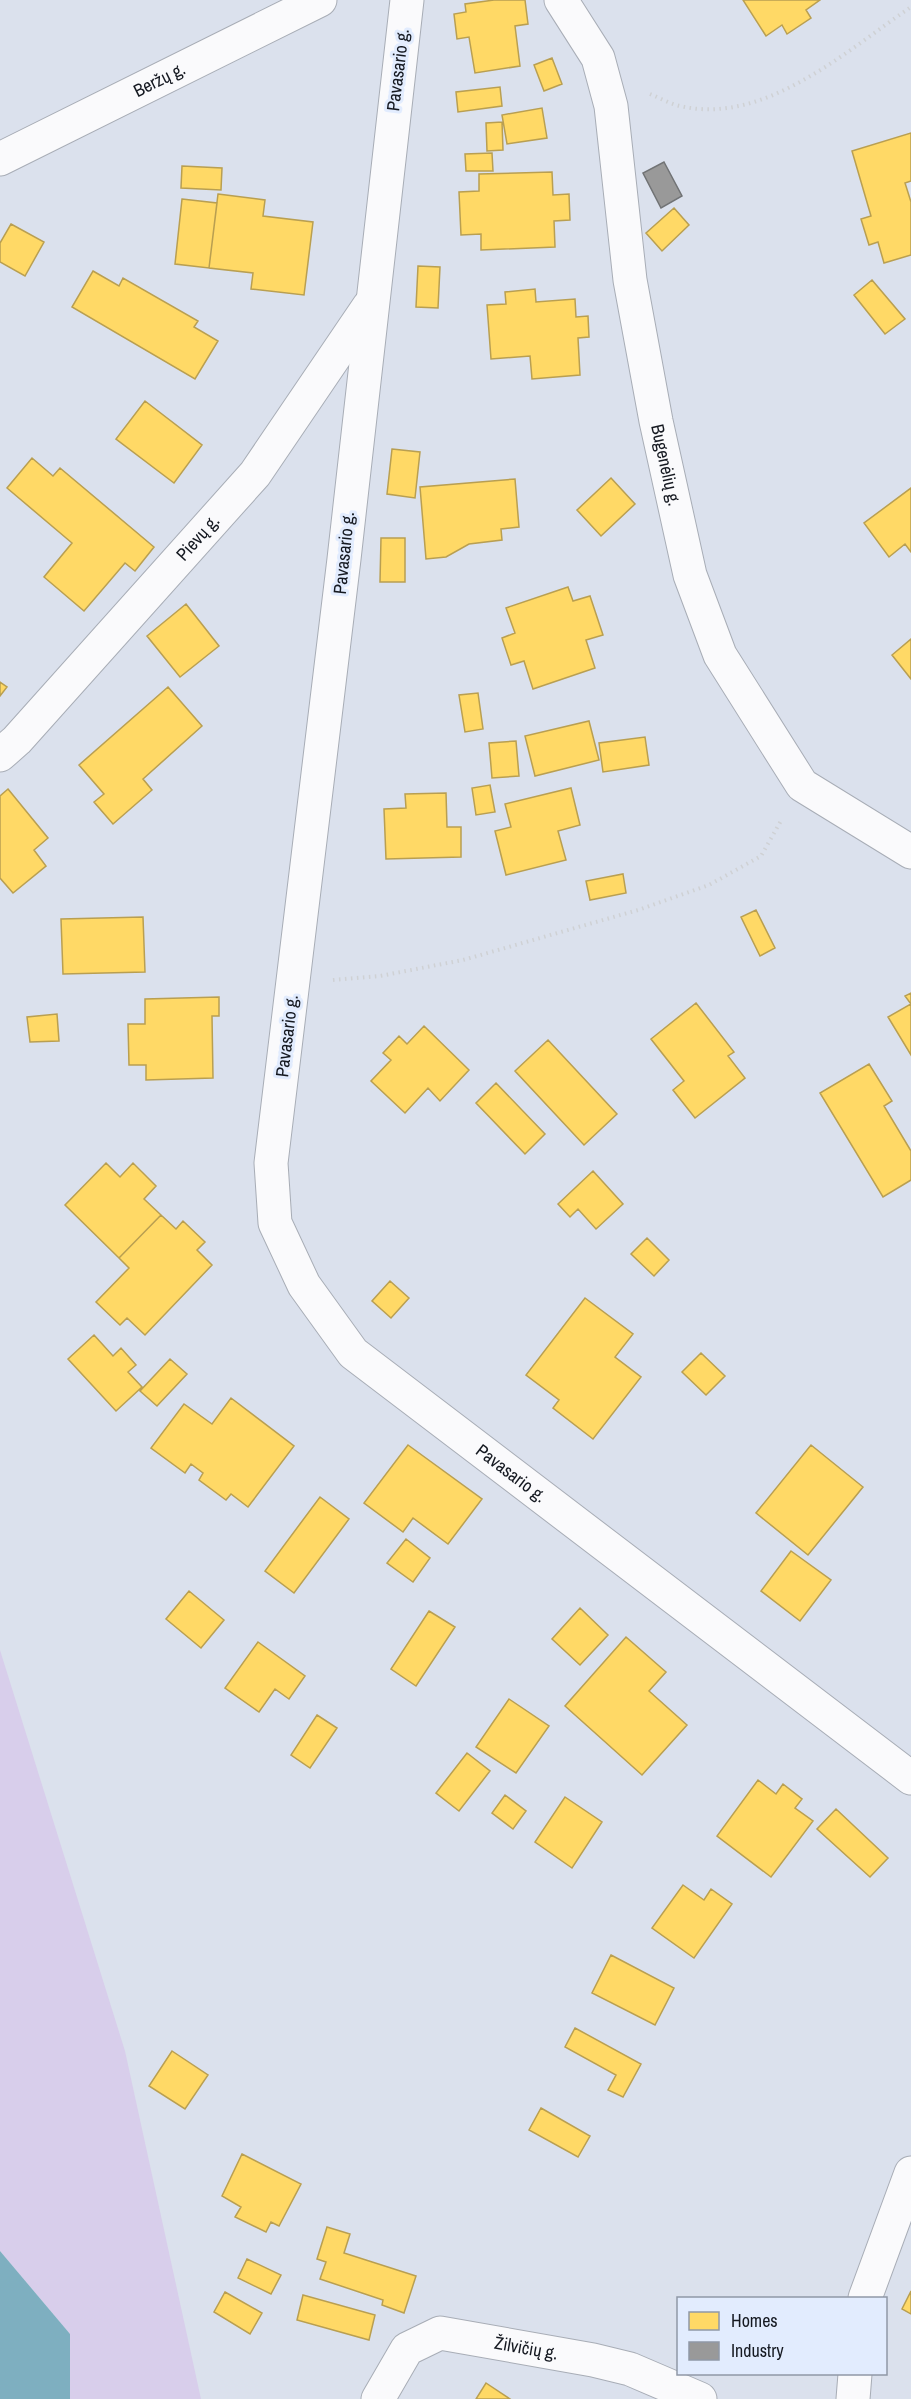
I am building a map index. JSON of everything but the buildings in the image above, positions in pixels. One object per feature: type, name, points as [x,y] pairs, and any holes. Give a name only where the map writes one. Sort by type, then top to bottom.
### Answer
[{"type":"street","name":"Beržų g.","points":[[0,159],[320,0]]},
{"type":"street","name":"Pavasario g.","points":[[406,0],[344,559],[272,1162],[274,1223],[304,1285],[353,1353],[911,1778]]},
{"type":"street","name":"Bugenėlių g.","points":[[561,0],[598,58],[611,106],[630,280],[656,421],[690,575],[720,655],[802,785],[911,852]]},
{"type":"street","name":"Pievų g.","points":[[0,754],[17,740],[255,474],[371,302]]},
{"type":"street","points":[[865,2297],[911,2173]]},
{"type":"street","name":"Žilvičių g.","points":[[378,2399],[407,2349],[440,2333],[593,2360],[630,2369],[700,2399]]},
{"type":"street","points":[[853,2399],[855,2375]]},
{"type":"path","points":[[648,93],[679,106],[705,110],[743,107],[765,100],[802,82],[911,7]]},
{"type":"path","points":[[293,984],[380,976],[463,960],[638,910],[709,885],[761,856],[802,785]]},
{"type":"shaded area","points":[[0,1650],[125,2051],[201,2399],[70,2399],[70,2334],[0,2251]]},
{"type":"water","points":[[0,2251],[70,2334],[70,2399],[0,2399]]}]
